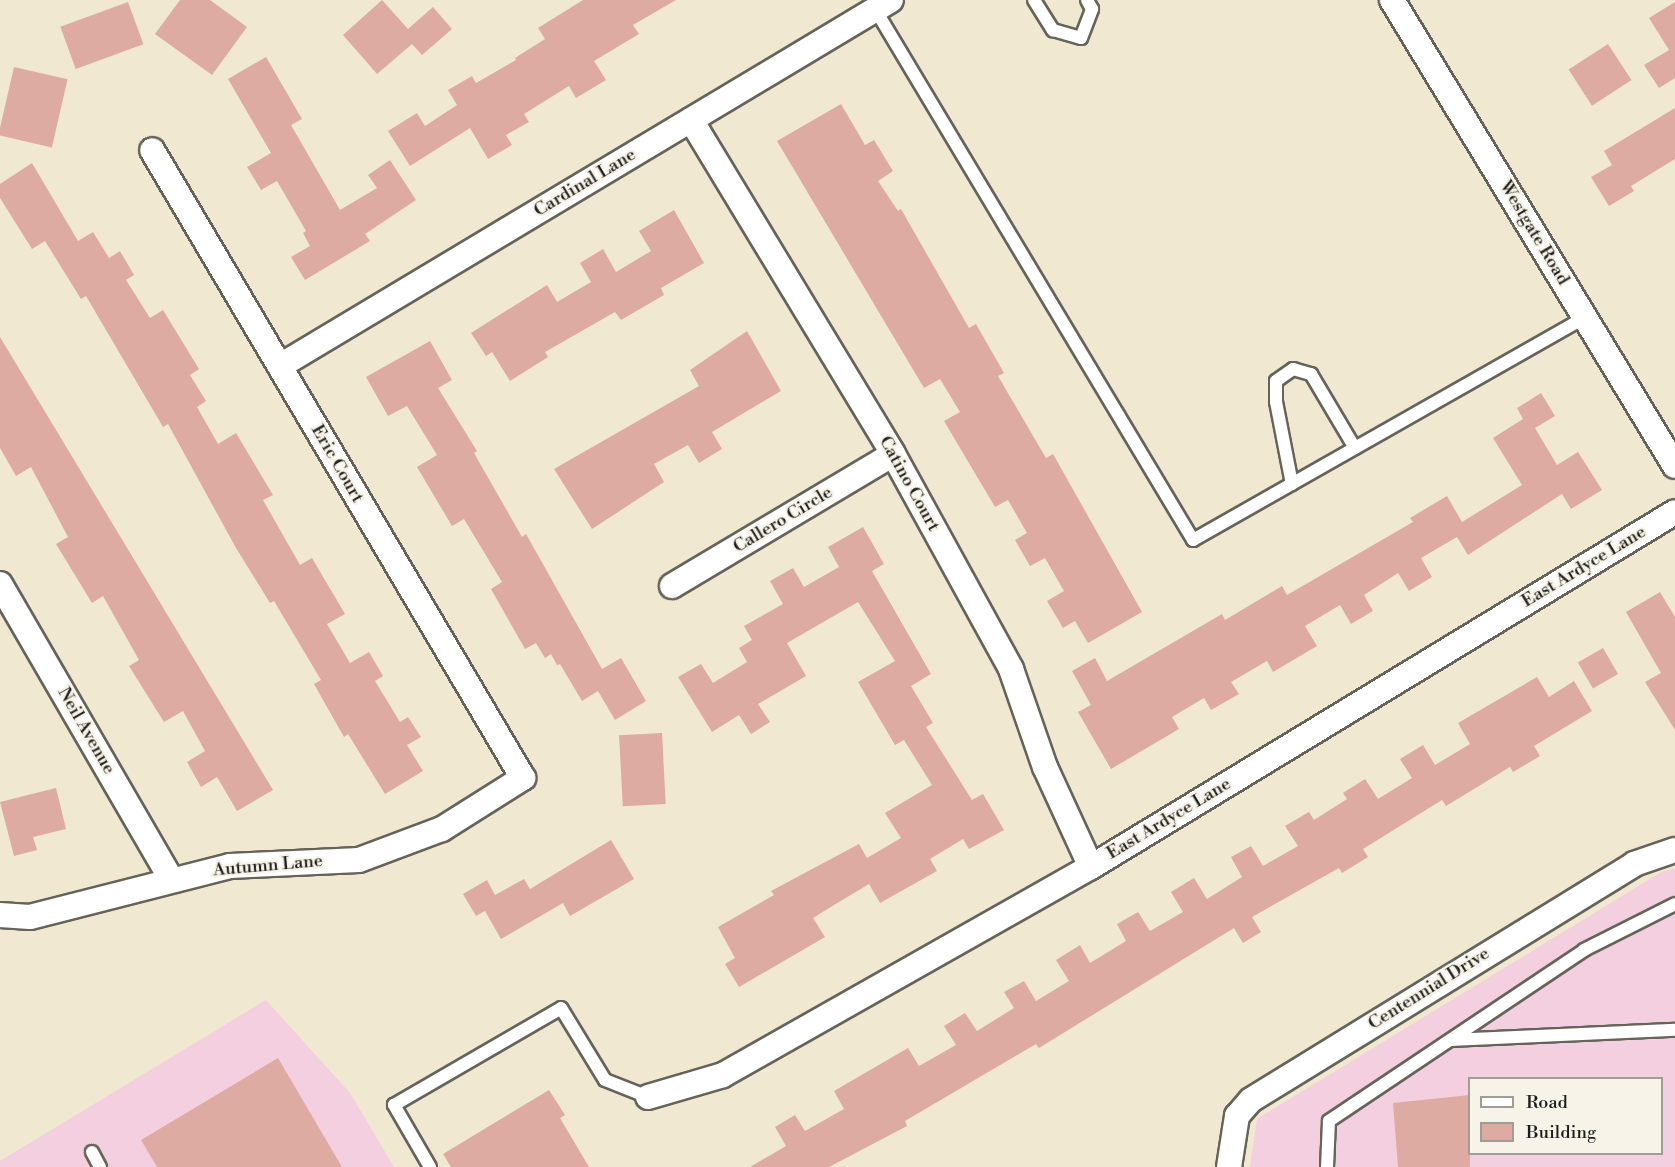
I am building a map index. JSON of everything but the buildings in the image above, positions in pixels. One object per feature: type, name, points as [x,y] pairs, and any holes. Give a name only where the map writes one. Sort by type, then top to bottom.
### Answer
[{"type":"street","name":"Westgate Road","points":[[1392,0],[1675,466]]},
{"type":"street","name":"Cardinal Lane","points":[[280,366],[883,5]]},
{"type":"street","name":"Catino Court","points":[[691,120],[893,454],[1011,669],[1044,767],[1091,867]]},
{"type":"street","name":"Eric Court","points":[[152,150],[523,778]]},
{"type":"street","name":"Callero Circle","points":[[672,586],[893,454]]},
{"type":"street","name":"East Ardyce Lane","points":[[648,1097],[723,1075],[1091,867],[1675,512]]},
{"type":"street","name":"Neil Avenue","points":[[0,584],[171,879]]},
{"type":"street","name":"Autumn Lane","points":[[0,915],[30,917],[171,879],[230,866],[359,860],[442,829],[523,778]]},
{"type":"street","name":"Centennial Drive","points":[[1228,1167],[1237,1116],[1251,1100],[1634,864],[1675,850]]},
{"type":"lane","points":[[1034,0],[1053,30],[1081,38],[1092,9],[1087,0]]},
{"type":"lane","points":[[883,5],[1193,540],[1585,317]]},
{"type":"lane","points":[[1293,484],[1276,402],[1276,381],[1293,369],[1311,374],[1355,448]]},
{"type":"lane","points":[[1327,1167],[1329,1121],[1584,950],[1675,904]]},
{"type":"lane","points":[[430,1167],[394,1104],[561,1008],[605,1080],[648,1097]]},
{"type":"lane","points":[[1450,1040],[1675,1030]]},
{"type":"lane","points":[[92,1152],[100,1167]]},
{"type":"shaded area","points":[[1675,869],[1675,1167],[1250,1167],[1257,1119],[1663,871]]},
{"type":"shaded area","points":[[266,1000],[350,1093],[394,1167],[0,1167],[0,1161]]}]
